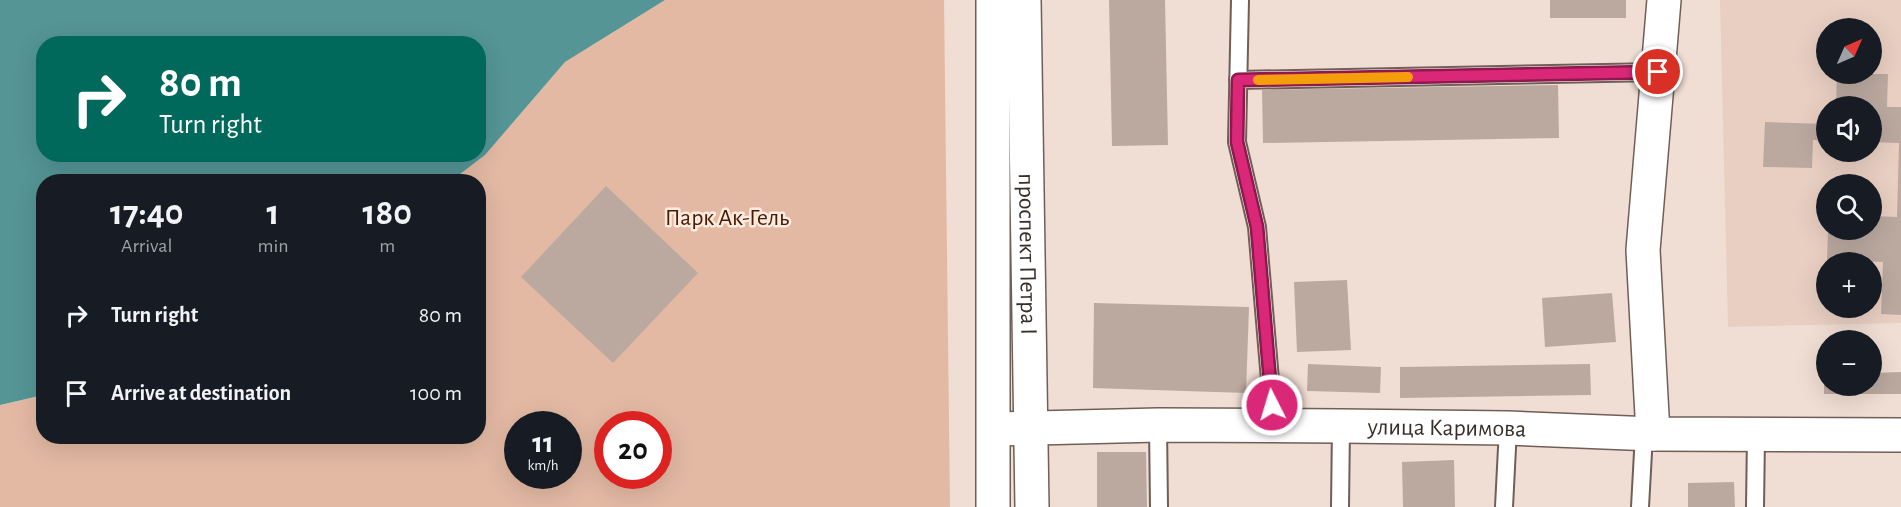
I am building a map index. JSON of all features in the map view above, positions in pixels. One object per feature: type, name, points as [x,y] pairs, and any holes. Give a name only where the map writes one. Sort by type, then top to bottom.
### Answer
[{"type":"street","name":"проспект Петра I","points":[[993,0],[993,507]]},
{"type":"street","name":"проспект Петра I","points":[[1024,0],[1032,507]]},
{"type":"street","points":[[1648,434],[1643,250],[1664,0]]},
{"type":"street","name":"улица Каримова","points":[[994,429],[1158,425],[1341,426],[1508,428],[1756,436],[1901,435]]},
{"type":"lane","points":[[1240,0],[1237,142],[1257,227],[1274,427]]},
{"type":"lane","points":[[1238,80],[1658,72]]},
{"type":"lane","points":[[1158,425],[1159,507]]},
{"type":"lane","points":[[1340,507],[1341,426]]},
{"type":"lane","points":[[1504,507],[1508,428]]},
{"type":"lane","points":[[1640,507],[1648,434]]},
{"type":"lane","points":[[1755,507],[1756,436]]},
{"type":"shaded area","points":[[1720,0],[1901,0],[1901,323],[1728,327]]},
{"type":"green space","name":"Парк Ак-Гель","points":[[665,0],[944,0],[950,507],[0,507],[0,405],[36,397],[36,444],[486,444],[486,174],[460,174],[476,162],[486,162],[486,154],[565,62]]},
{"type":"water","points":[[0,0],[665,0],[565,62],[486,154],[486,36],[36,36],[36,162],[476,162],[460,174],[36,174],[36,397],[0,405]]},
{"type":"building","points":[[1109,0],[1165,0],[1168,145],[1112,146]]},
{"type":"building","points":[[1550,0],[1626,0],[1626,18],[1550,18]]},
{"type":"building","points":[[1882,74],[1888,74],[1887,107],[1901,107],[1901,315],[1882,314],[1882,252],[1827,252],[1828,240],[1882,240],[1882,216],[1897,217],[1899,143],[1882,142],[1882,96],[1836,96],[1837,84],[1882,84]]},
{"type":"building","points":[[1558,85],[1559,138],[1263,143],[1262,90]]},
{"type":"building","points":[[1765,122],[1816,124],[1812,168],[1763,167]]},
{"type":"building","points":[[606,186],[698,273],[613,363],[521,277]]},
{"type":"building","points":[[1347,280],[1351,350],[1297,352],[1294,282]]},
{"type":"building","points":[[1612,293],[1616,342],[1545,347],[1542,298]]},
{"type":"building","points":[[1094,303],[1249,307],[1246,393],[1093,388]]},
{"type":"building","points":[[1308,364],[1381,367],[1380,393],[1307,391]]},
{"type":"building","points":[[1590,364],[1591,395],[1400,398],[1400,367]]},
{"type":"building","points":[[1901,372],[1901,394],[1882,394],[1882,373]]},
{"type":"building","points":[[1097,452],[1146,452],[1147,507],[1097,507]]},
{"type":"building","points":[[1454,460],[1455,507],[1403,507],[1402,462]]},
{"type":"building","points":[[1734,482],[1735,507],[1688,507],[1688,483]]},
{"type":"slow traffic","points":[[1258,80],[1408,77]]},
{"type":"route","points":[[1272,405],[1257,227],[1237,142],[1238,80],[1658,72]]}]
